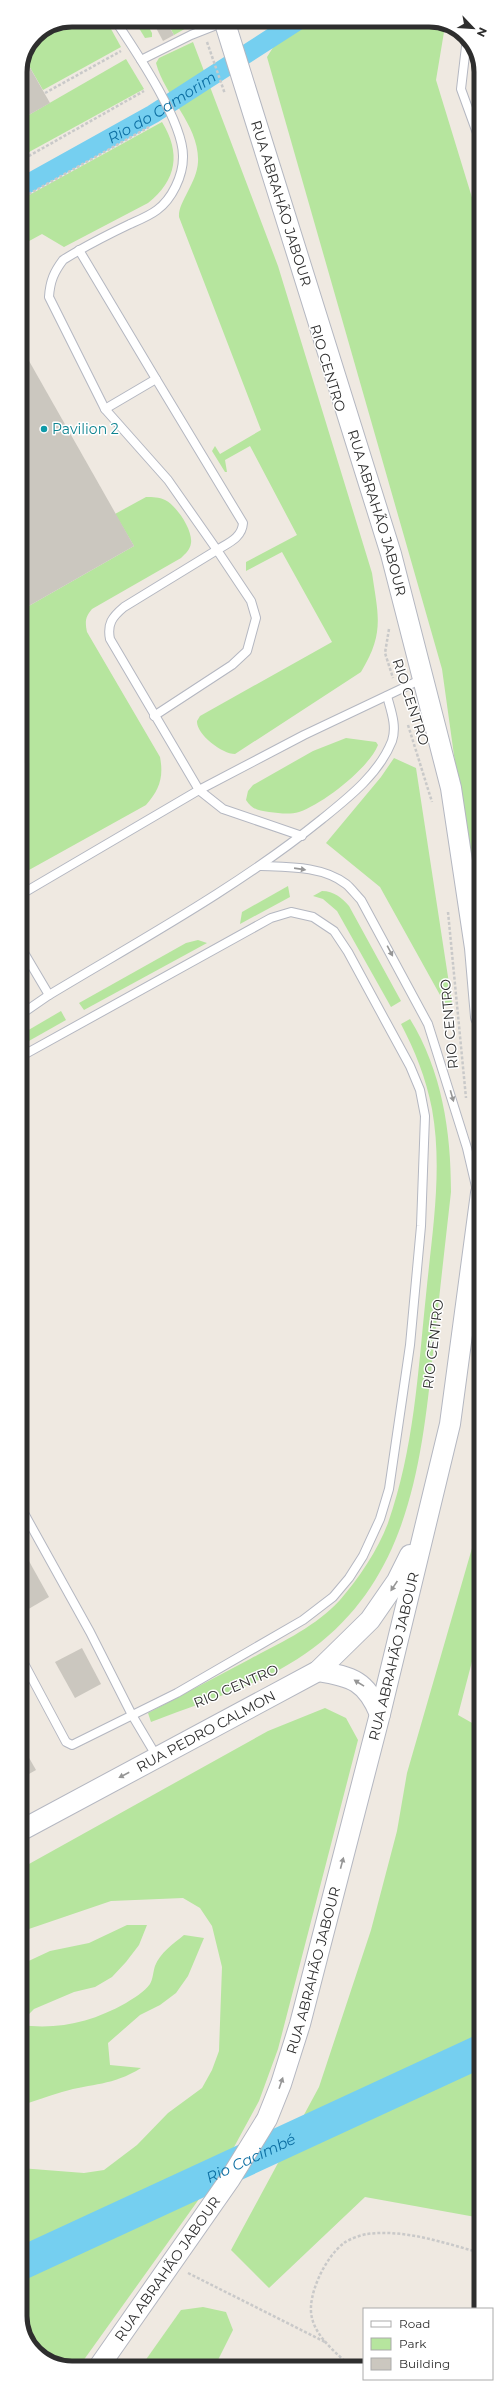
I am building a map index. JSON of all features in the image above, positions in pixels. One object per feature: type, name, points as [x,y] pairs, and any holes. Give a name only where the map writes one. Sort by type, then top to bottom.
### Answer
[{"type":"street","name":"RUA ABRAHÃO JABOUR","points":[[225,27],[245,84],[391,554],[422,680],[451,788],[474,941]]},
{"type":"street","name":"RUA ABRAHÃO JABOUR","points":[[103,2361],[230,2179],[267,2119],[281,2084],[300,2024],[380,1714],[450,1424],[474,1250]]},
{"type":"street","name":"RUA ABRAHÃO JABOUR","points":[[318,1671],[370,1620],[397,1581],[425,1526]]},
{"type":"street","points":[[318,1671],[346,1675],[364,1685],[374,1699],[380,1714]]},
{"type":"street","name":"RUA PEDRO CALMON","points":[[27,1827],[318,1671]]},
{"type":"lane","points":[[120,27],[141,60],[172,117],[180,138],[183,157],[181,174],[172,194],[157,210],[79,250],[63,260],[54,272],[50,284],[49,297],[104,409],[168,480],[217,550],[250,601],[256,618],[247,651],[232,665],[154,716]]},
{"type":"lane","points":[[141,60],[190,35],[221,27]]},
{"type":"lane","points":[[466,48],[461,89],[474,127]]},
{"type":"lane","points":[[79,250],[243,523],[243,530],[238,536],[124,607],[114,616],[108,627],[110,639],[199,790],[223,809],[302,836]]},
{"type":"lane","points":[[104,409],[156,379]]},
{"type":"lane","points":[[27,891],[199,790],[304,735],[422,680]]},
{"type":"lane","points":[[27,1010],[49,995],[261,866],[302,836],[365,782],[392,740],[395,726],[387,696]]},
{"type":"lane","points":[[261,866],[300,868],[327,874],[346,884],[361,900],[428,1024],[467,1148],[474,1179]]},
{"type":"lane","points":[[27,1053],[271,918],[292,912],[313,917],[334,931],[348,952],[410,1066],[420,1090],[425,1116],[421,1226],[410,1345],[398,1438],[389,1489],[380,1520],[363,1556],[350,1578],[333,1597],[304,1620],[177,1693],[76,1744],[68,1744],[27,1669]]},
{"type":"lane","points":[[27,958],[49,995]]},
{"type":"lane","points":[[27,1519],[90,1632],[132,1715],[157,1757]]},
{"type":"path","points":[[45,94],[132,45]]},
{"type":"path","points":[[212,56],[227,99]]},
{"type":"path","points":[[27,157],[157,89]]},
{"type":"path","points":[[27,195],[149,127]]},
{"type":"path","name":"RIO CENTRO","points":[[389,624],[385,653],[398,692]]},
{"type":"path","name":"RIO CENTRO","points":[[407,721],[434,808]]},
{"type":"path","name":"RIO CENTRO","points":[[448,909],[467,1101]]},
{"type":"path","points":[[325,2342],[312,2318],[313,2289],[326,2264],[344,2242],[366,2234],[407,2234],[474,2251]]},
{"type":"path","points":[[171,2265],[325,2342],[345,2361]]},
{"type":"green space","points":[[110,27],[121,47],[43,90],[28,64],[30,55],[40,40],[55,30],[63,28]]},
{"type":"green space","points":[[138,27],[149,27],[152,33],[152,37],[145,38]]},
{"type":"green space","points":[[170,27],[188,27],[174,35]]},
{"type":"green space","points":[[289,27],[432,27],[445,30],[436,80],[474,204],[474,899],[442,669],[267,57],[284,30]]},
{"type":"green space","points":[[193,42],[278,266],[372,573],[378,624],[374,646],[361,672],[235,754],[223,751],[205,737],[198,726],[197,721],[200,716],[332,642],[282,552],[246,571],[246,562],[297,535],[250,446],[225,460],[227,472],[225,472],[212,451],[215,446],[220,454],[261,430],[179,217],[181,205],[197,170],[197,149],[194,136],[160,76],[156,63],[159,58]]},
{"type":"green space","points":[[126,59],[144,89],[27,153],[27,116]]},
{"type":"green space","points":[[162,122],[168,133],[174,155],[173,166],[165,185],[158,194],[148,203],[64,247],[42,234],[27,242],[27,196]]},
{"type":"green space","points":[[146,497],[163,499],[179,512],[187,525],[191,538],[190,548],[181,558],[92,609],[86,620],[87,632],[160,757],[161,777],[157,789],[146,805],[27,871],[27,607],[134,546],[115,514]]},
{"type":"green space","points":[[346,738],[376,742],[378,745],[373,754],[355,774],[332,793],[309,808],[288,814],[265,812],[251,806],[246,800],[248,791],[253,785],[313,751]]},
{"type":"green space","points":[[394,758],[416,768],[452,1003],[445,1004],[380,887],[326,843],[381,777]]},
{"type":"green space","points":[[288,886],[290,897],[240,924],[242,912]]},
{"type":"green space","points":[[322,891],[330,892],[344,900],[349,906],[401,1001],[391,1007],[337,911],[323,899],[313,896]]},
{"type":"green space","points":[[198,940],[207,943],[84,1010],[79,1003],[186,943]]},
{"type":"green space","points":[[61,1011],[66,1020],[27,1042],[27,1031]]},
{"type":"green space","points":[[410,1019],[430,1059],[442,1102],[449,1147],[451,1192],[429,1393],[423,1432],[416,1472],[406,1510],[393,1547],[374,1581],[351,1613],[321,1642],[302,1656],[261,1679],[151,1722],[148,1713],[286,1640],[309,1626],[330,1610],[340,1600],[361,1573],[379,1543],[388,1523],[404,1467],[414,1410],[437,1178],[435,1132],[430,1098],[420,1065],[401,1024]]},
{"type":"green space","points":[[474,1541],[474,1654],[458,1715],[474,1724],[474,2217],[365,2197],[269,2288],[231,2250],[319,2087],[371,1930],[397,1831],[407,1773]]},
{"type":"green space","points":[[325,1708],[346,1718],[358,1740],[278,2049],[259,2101],[227,2160],[83,2361],[69,2361],[55,2358],[42,2350],[36,2344],[27,2322],[27,2169],[84,2173],[104,2170],[137,2145],[168,2113],[202,2088],[212,2070],[219,2051],[222,1967],[212,1926],[200,1908],[183,1898],[111,1901],[27,1930],[27,1865],[268,1731]]},
{"type":"green space","points":[[127,1925],[147,1925],[139,1945],[112,1977],[95,1987],[74,1992],[34,2009],[27,2016],[27,1962],[50,1951],[89,1943]]},
{"type":"green space","points":[[184,1935],[204,1938],[188,1976],[176,1993],[160,2005],[140,2015],[108,2043],[110,2065],[141,2068],[121,2078],[73,2089],[27,2104],[27,2026],[48,2026],[75,2023],[101,2015],[126,2003],[148,1987],[157,1961],[167,1949]]},
{"type":"green space","points":[[203,2307],[226,2312],[233,2330],[218,2361],[145,2361],[181,2310]]},
{"type":"building","points":[[156,27],[169,27],[174,35],[163,41]]},
{"type":"building","points":[[28,64],[50,103],[27,116]]},
{"type":"building","name":"Pavilion 2","points":[[27,357],[134,546],[27,607]]},
{"type":"building","points":[[27,1558],[49,1597],[27,1610]]},
{"type":"building","points":[[82,1648],[101,1684],[75,1698],[55,1662]]},
{"type":"building","points":[[27,1754],[36,1770],[27,1775]]},
{"type":"waterway","name":"Rio do Camorim","points":[[27,184],[153,114],[288,27]]},
{"type":"waterway","name":"Rio Cacimbé","points":[[27,2261],[474,2054]]},
{"type":"place","name":"Pavilion 2","points":[[44,429]]}]
